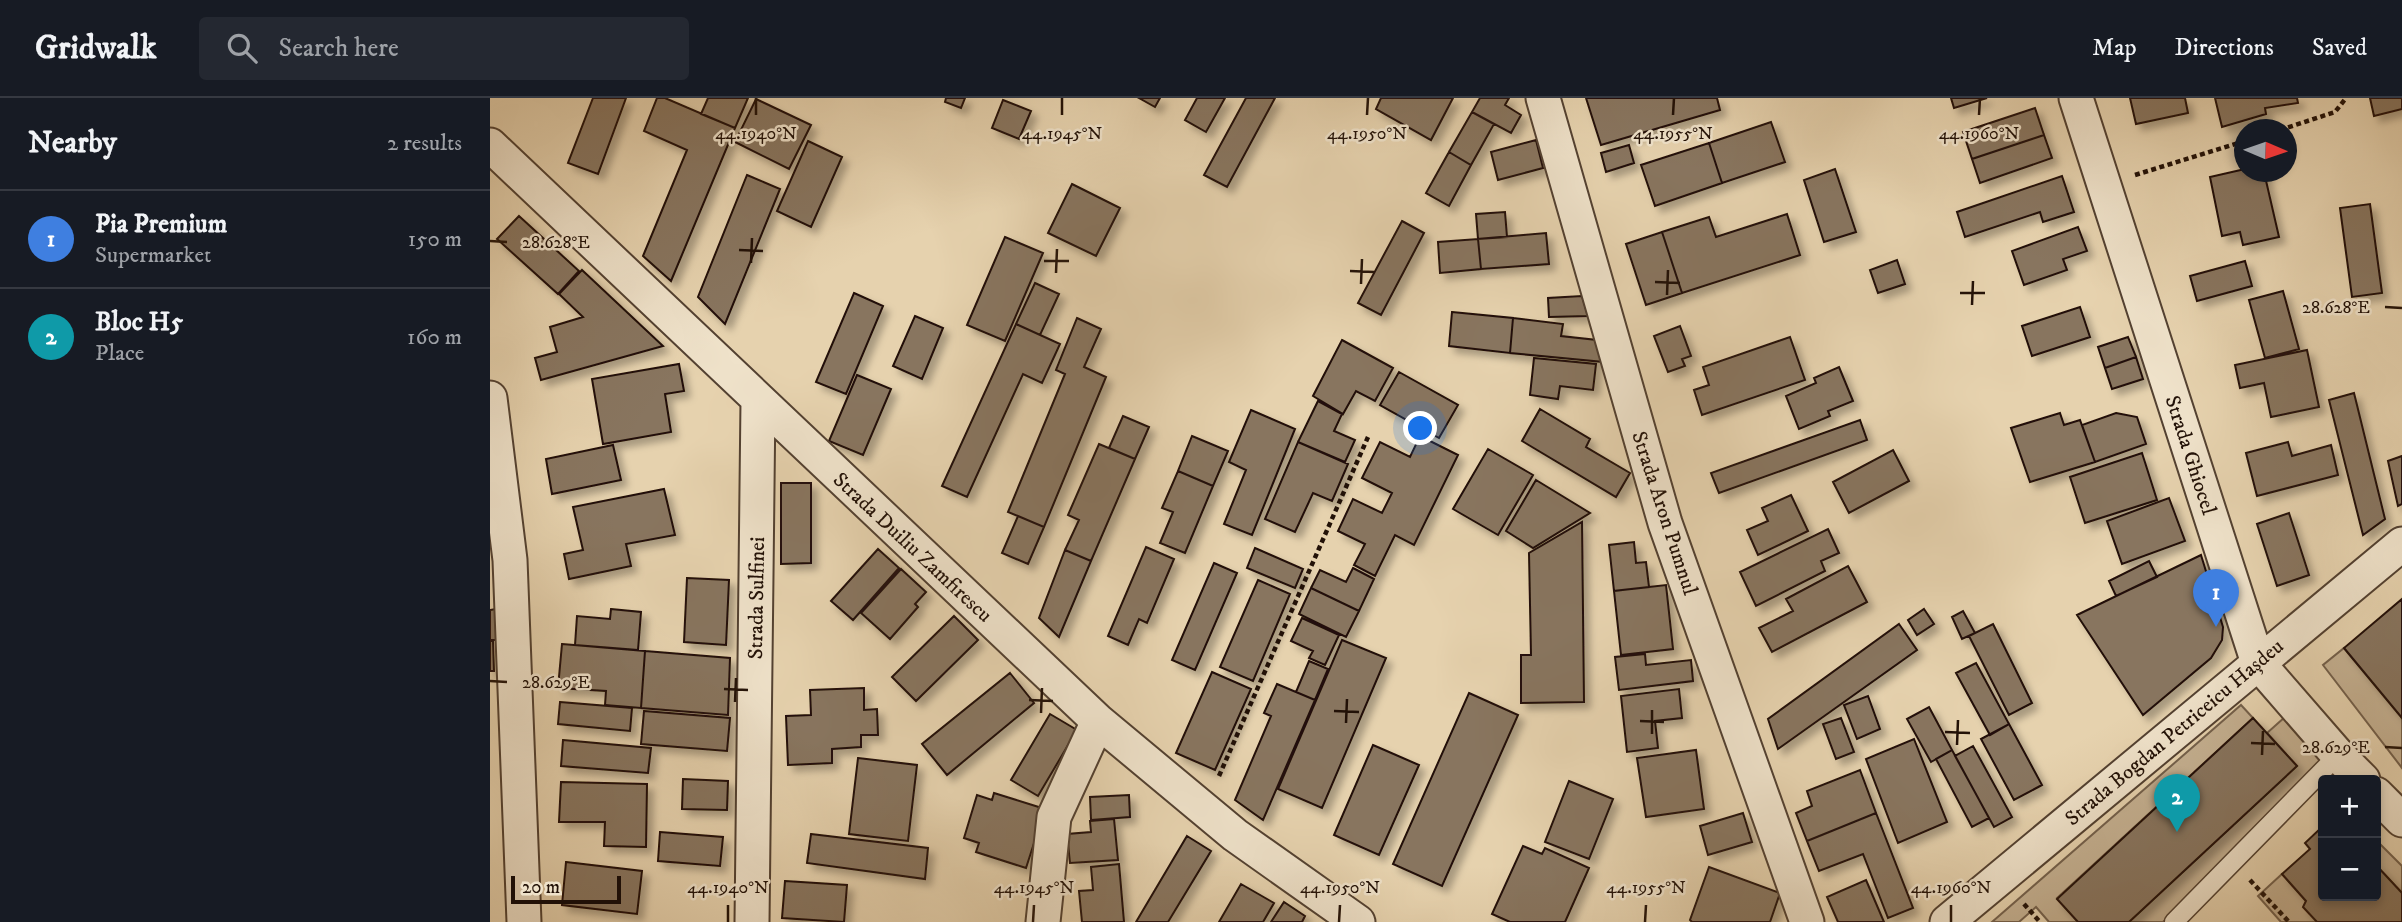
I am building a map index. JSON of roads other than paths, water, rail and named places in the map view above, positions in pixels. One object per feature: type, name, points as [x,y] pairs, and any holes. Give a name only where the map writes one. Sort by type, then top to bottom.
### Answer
[{"type":"street","name":"Strada Aron Pumnul","points":[[1543,98],[1665,523],[1807,922]]},
{"type":"street","name":"Strada Ghiocel","points":[[2076,98],[2258,663],[2358,775]]},
{"type":"street","name":"Strada Duiliu Zamfirescu","points":[[490,145],[1098,721],[1235,835],[1358,922]]},
{"type":"street","points":[[490,398],[510,560],[524,922]]},
{"type":"street","name":"Strada Sulfinei","points":[[751,922],[758,401]]},
{"type":"street","name":"Strada Bogdan Petriceicu Hașdeu","points":[[1947,922],[2402,544]]},
{"type":"street","points":[[1043,922],[1054,817],[1098,721]]},
{"type":"street","points":[[2381,799],[2402,820]]},
{"type":"lane","points":[[2174,922],[2338,755]]},
{"type":"place","name":"Pia Premium","points":[[2216,627]]},
{"type":"place","name":"Bloc H5","points":[[2177,832]]}]
